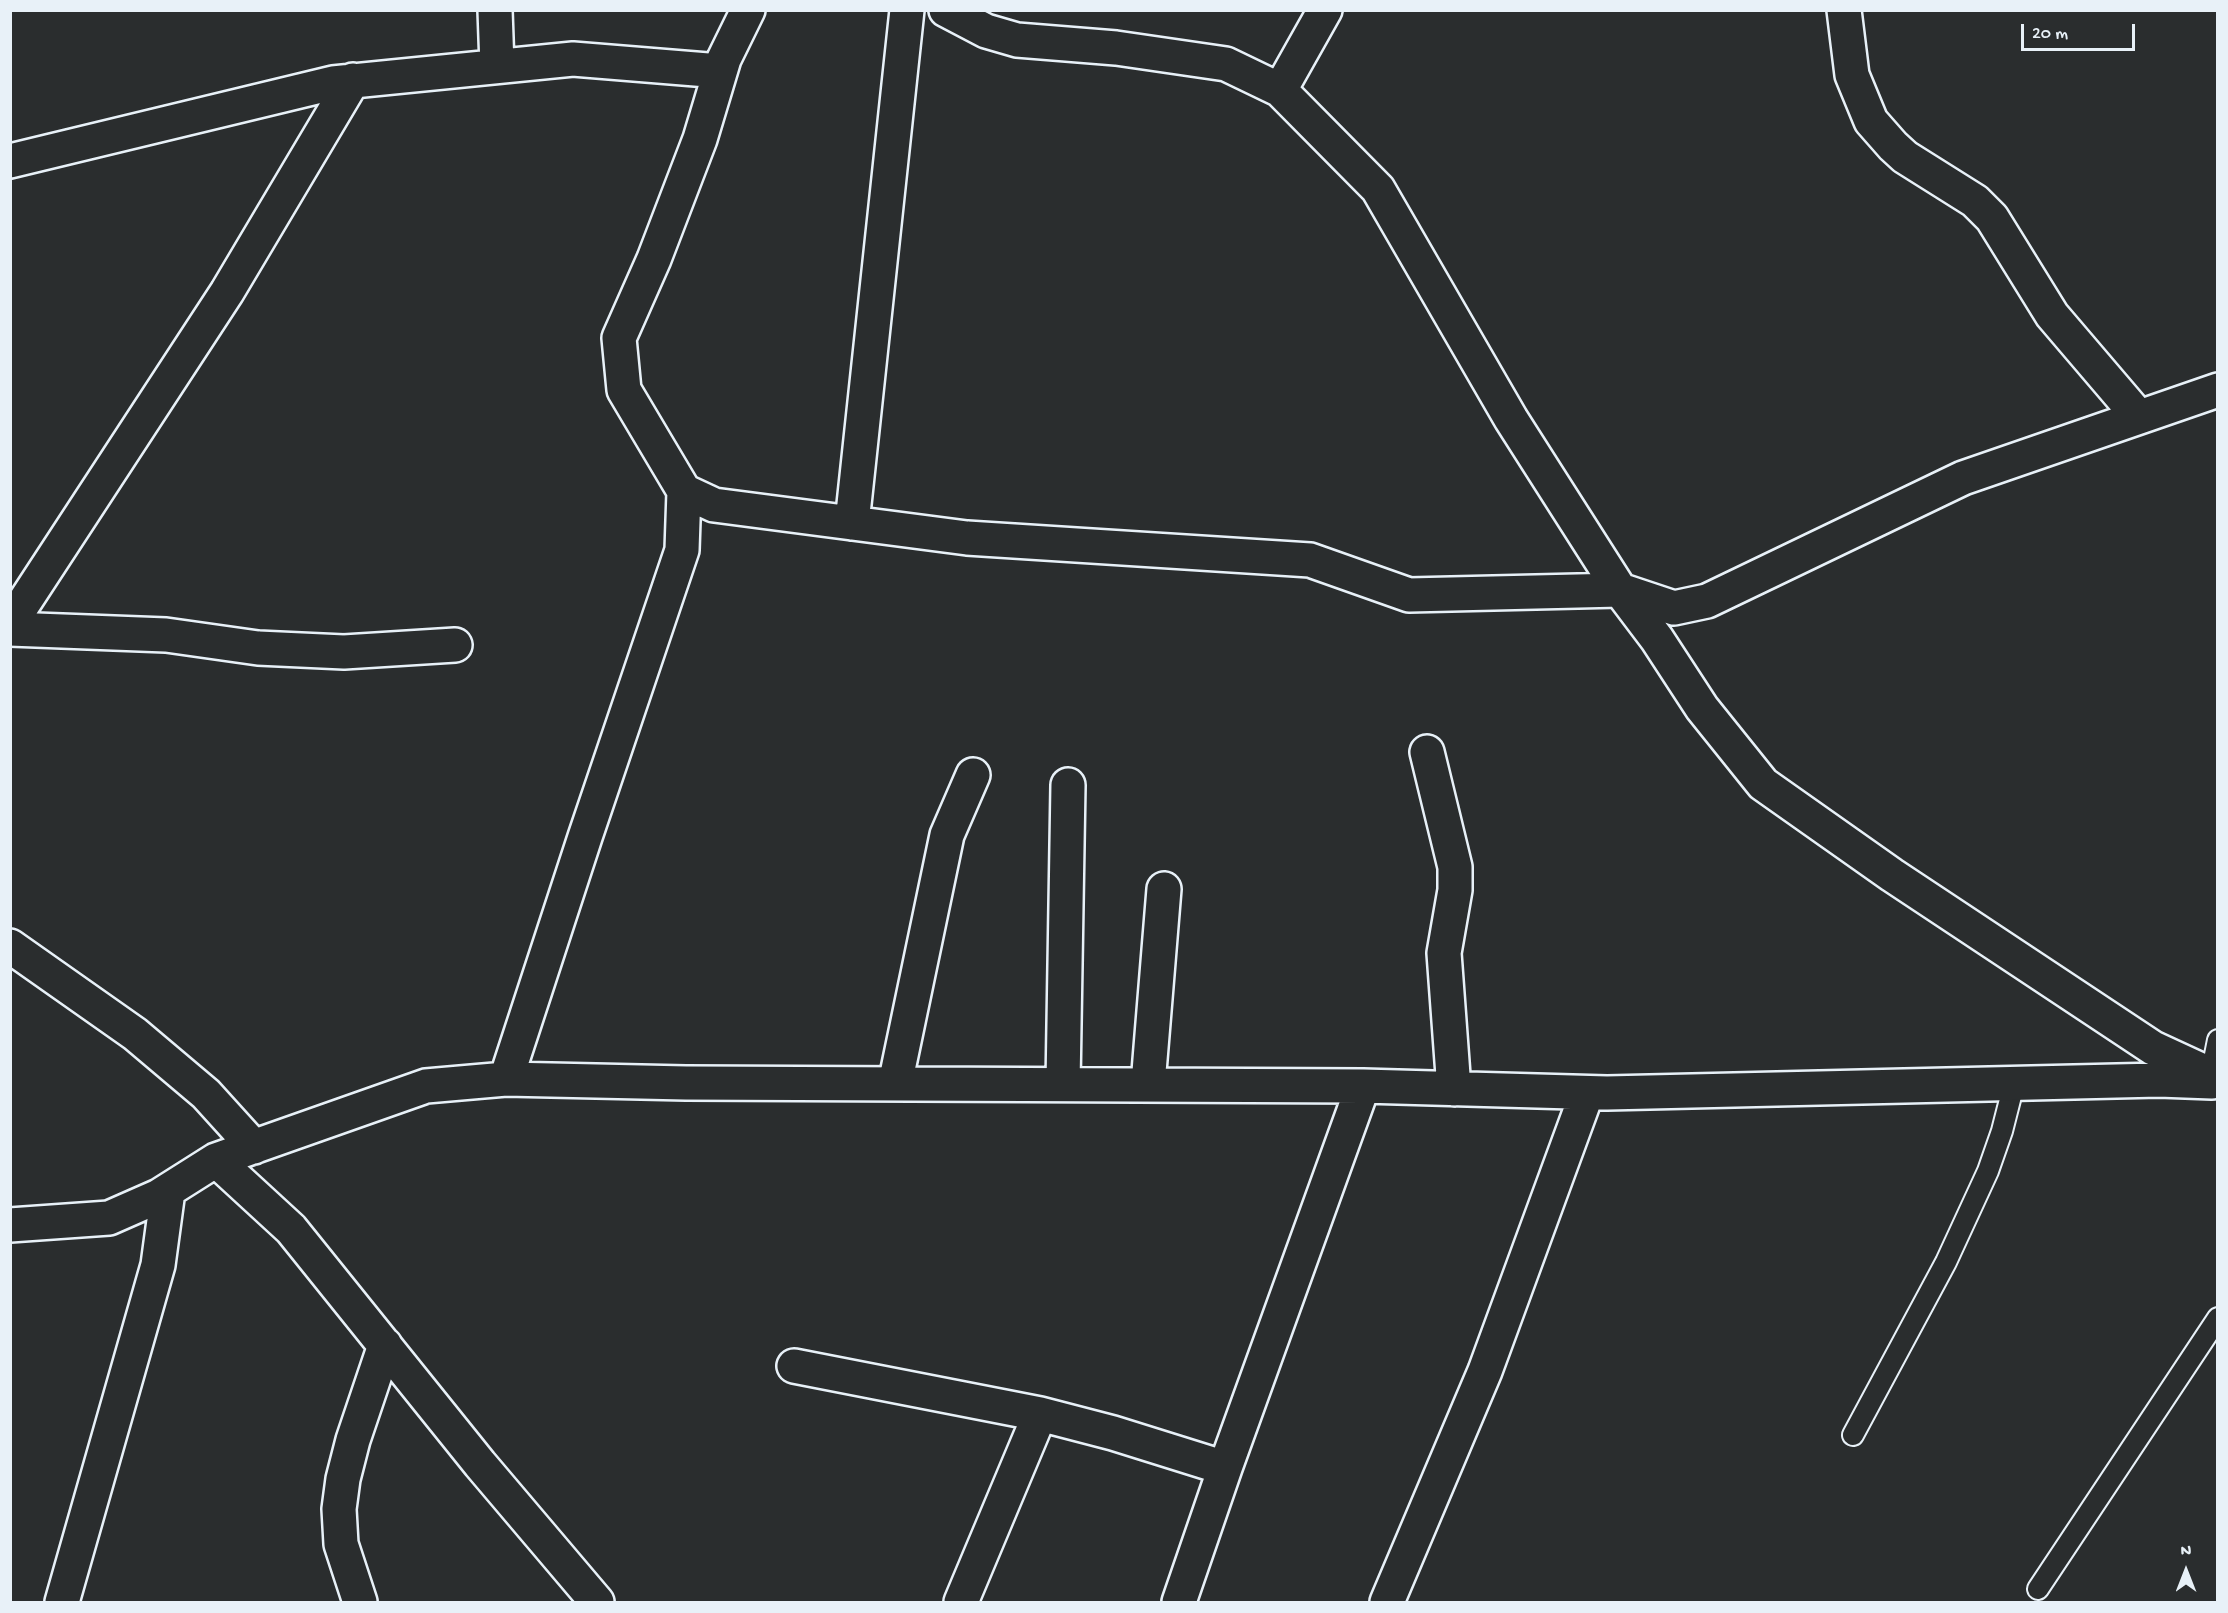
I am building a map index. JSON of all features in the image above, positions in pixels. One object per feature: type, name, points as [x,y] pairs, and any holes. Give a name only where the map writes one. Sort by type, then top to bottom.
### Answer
[{"type":"street","points":[[495,10],[497,66]]},
{"type":"street","points":[[507,1079],[585,837],[682,550],[684,491],[624,390],[619,338],[654,259],[696,150],[724,59],[748,10]]},
{"type":"street","points":[[852,523],[907,10]]},
{"type":"street","points":[[946,10],[986,31],[1017,40],[1116,48],[1226,64],[1280,90],[1378,189],[1511,419],[1620,590],[1657,639],[1702,708],[1763,784],[1892,875],[2153,1048],[2215,1078]]},
{"type":"street","points":[[1280,90],[1325,10]]},
{"type":"street","points":[[1844,10],[1845,33],[1852,75],[1871,121],[1905,157],[1975,201],[1992,218],[2052,315],[2139,417]]},
{"type":"street","points":[[10,161],[353,80],[573,59],[720,71]]},
{"type":"street","points":[[10,624],[227,292],[353,80]]},
{"type":"street","points":[[684,491],[714,505],[967,538],[1310,560],[1409,595],[1620,590],[1674,608],[1707,602],[1963,478],[2217,390]]},
{"type":"street","points":[[10,629],[166,635],[258,648],[344,652],[455,645]]},
{"type":"street","points":[[1427,752],[1455,867],[1455,890],[1444,953],[1454,1089]]},
{"type":"street","points":[[895,1084],[947,835],[973,775]]},
{"type":"street","points":[[1063,1084],[1068,786]]},
{"type":"street","points":[[1148,1084],[1164,889]]},
{"type":"street","points":[[10,946],[135,1034],[206,1095],[254,1147]]},
{"type":"street","points":[[10,1225],[109,1218],[168,1191],[216,1160],[426,1086],[507,1079],[895,1084],[1363,1086],[1587,1093],[2215,1078]]},
{"type":"street","points":[[1179,1602],[1363,1086]]},
{"type":"street","points":[[1387,1602],[1485,1371],[1587,1093]]},
{"type":"street","points":[[216,1160],[291,1230],[480,1464],[597,1602]]},
{"type":"street","points":[[62,1602],[124,1391],[158,1265],[168,1191]]},
{"type":"street","points":[[360,1602],[341,1544],[339,1509],[343,1479],[353,1440],[385,1345]]},
{"type":"street","points":[[794,1366],[1040,1413],[1225,1468]]},
{"type":"street","points":[[961,1602],[1040,1413]]},
{"type":"lane","points":[[2215,1078],[2217,1040]]},
{"type":"lane","points":[[1852,1435],[1946,1262],[1988,1171],[2002,1131],[2014,1084]]},
{"type":"lane","points":[[2038,1589],[2217,1318]]}]
